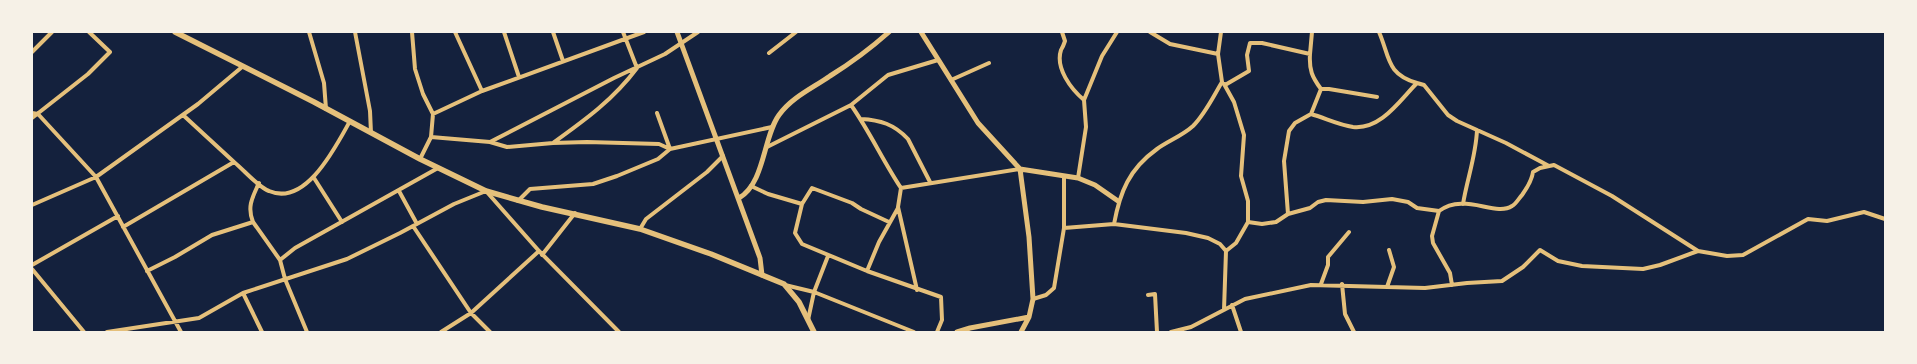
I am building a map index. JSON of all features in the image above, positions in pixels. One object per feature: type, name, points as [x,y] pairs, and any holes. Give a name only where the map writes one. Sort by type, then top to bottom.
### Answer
[{"type":"main road","points":[[176,32],[350,121],[420,159],[486,190],[518,201],[640,229],[784,284],[799,302],[814,332]]},
{"type":"street","points":[[32,52],[52,32]]},
{"type":"street","points":[[32,118],[88,74],[110,52],[89,32]]},
{"type":"street","points":[[309,32],[324,83],[326,110]]},
{"type":"street","points":[[355,32],[370,111],[371,133]]},
{"type":"street","points":[[412,32],[415,69],[423,94],[433,114],[431,137],[420,159]]},
{"type":"street","points":[[455,32],[482,91]]},
{"type":"street","points":[[504,32],[519,77]]},
{"type":"street","points":[[553,32],[564,61]]},
{"type":"street","points":[[623,32],[637,68]]},
{"type":"street","points":[[433,114],[482,91],[644,32]]},
{"type":"street","points":[[677,32],[680,45],[739,198],[745,220],[760,258],[762,275]]},
{"type":"street","points":[[490,142],[614,78],[637,68],[680,45],[698,32]]},
{"type":"street","points":[[769,52],[796,32]]},
{"type":"street","points":[[739,198],[746,194],[751,186],[767,147],[772,127],[786,105],[866,51],[889,32]]},
{"type":"street","points":[[921,32],[978,123],[1020,169],[1029,237],[1033,299],[1029,317],[1021,332]]},
{"type":"street","points":[[1062,32],[1065,41],[1061,50],[1064,74],[1069,85],[1084,100]]},
{"type":"street","points":[[1078,178],[1086,128],[1084,100],[1102,56],[1117,32]]},
{"type":"street","points":[[1150,32],[1170,44],[1218,54]]},
{"type":"street","points":[[1221,32],[1218,54],[1223,84],[1234,102],[1244,135],[1241,176],[1248,201],[1248,222],[1236,243],[1226,251]]},
{"type":"street","points":[[1312,32],[1309,67],[1313,79],[1321,89]]},
{"type":"street","points":[[1379,32],[1392,68],[1407,80],[1424,85],[1452,118],[1537,158],[1549,166]]},
{"type":"street","points":[[1114,224],[1118,201],[1134,172],[1157,149],[1193,125],[1208,107],[1223,84],[1250,71],[1248,55],[1250,43],[1262,43],[1310,54]]},
{"type":"street","points":[[767,147],[851,105],[888,75],[938,60]]},
{"type":"street","points":[[951,80],[989,63]]},
{"type":"street","points":[[32,205],[96,177],[198,104],[242,67]]},
{"type":"street","points":[[553,143],[590,116],[615,95],[637,68]]},
{"type":"street","points":[[1312,114],[1353,127],[1372,124],[1384,118],[1417,83]]},
{"type":"street","points":[[1321,89],[1377,97]]},
{"type":"street","points":[[1288,214],[1284,161],[1288,131],[1295,124],[1312,114],[1321,89]]},
{"type":"street","points":[[851,105],[861,119],[889,171],[900,188],[898,207],[917,290]]},
{"type":"street","points":[[32,113],[38,114],[96,177],[181,332]]},
{"type":"street","points":[[657,113],[670,149]]},
{"type":"street","points":[[183,115],[267,190],[277,194],[286,193],[314,178],[338,143],[350,121]]},
{"type":"street","points":[[861,119],[886,123],[902,133],[908,139],[930,182]]},
{"type":"street","points":[[518,201],[530,189],[593,184],[658,159],[670,149],[772,127]]},
{"type":"street","points":[[1463,204],[1467,177],[1475,152],[1476,130]]},
{"type":"street","points":[[431,137],[490,142],[507,147],[553,143],[659,144],[670,149]]},
{"type":"street","points":[[640,229],[646,219],[707,172],[723,156]]},
{"type":"street","points":[[123,227],[234,162]]},
{"type":"street","points":[[1452,284],[1450,273],[1432,243],[1432,236],[1439,211],[1446,206],[1463,204],[1502,209],[1511,207],[1524,193],[1533,172],[1554,165],[1612,196],[1698,252],[1727,256],[1743,255],[1808,219],[1827,221],[1864,212],[1885,219]]},
{"type":"street","points":[[280,260],[295,248],[438,168]]},
{"type":"street","points":[[900,188],[930,182],[1020,169],[1078,178],[1095,185],[1118,201]]},
{"type":"street","points":[[1033,299],[1046,295],[1054,288],[1064,228],[1064,177]]},
{"type":"street","points":[[314,178],[342,222]]},
{"type":"street","points":[[259,183],[251,202],[249,213],[253,222],[280,260],[285,279],[307,332]]},
{"type":"street","points":[[751,186],[768,194],[802,204]]},
{"type":"street","points":[[889,222],[860,209],[852,202],[812,188],[802,204],[795,233],[802,244],[828,256],[917,290],[941,297],[942,320],[937,332]]},
{"type":"street","points":[[107,332],[199,318],[243,293],[347,259],[454,204],[486,190],[542,255],[619,332]]},
{"type":"street","points":[[399,191],[415,225],[471,313],[490,332]]},
{"type":"street","points":[[1248,222],[1262,224],[1276,222],[1288,214],[1310,208],[1318,202],[1326,200],[1363,202],[1392,199],[1408,202],[1418,208],[1439,211]]},
{"type":"street","points":[[867,271],[889,222],[898,207]]},
{"type":"street","points":[[542,255],[575,213]]},
{"type":"street","points":[[32,265],[118,216]]},
{"type":"street","points":[[147,271],[175,257],[212,235],[253,222]]},
{"type":"street","points":[[1064,228],[1114,224],[1186,233],[1208,238],[1220,244],[1226,251],[1224,310]]},
{"type":"street","points":[[1321,284],[1328,265],[1328,257],[1349,232]]},
{"type":"street","points":[[1387,287],[1394,267],[1389,250]]},
{"type":"street","points":[[1170,332],[1192,330],[1245,298],[1311,285],[1342,284],[1425,288],[1452,284],[1502,281],[1523,267],[1540,250],[1558,261],[1582,266],[1643,269],[1698,252]]},
{"type":"street","points":[[441,332],[471,313],[539,251]]},
{"type":"street","points":[[808,320],[814,292],[828,256]]},
{"type":"street","points":[[32,270],[84,332]]},
{"type":"street","points":[[784,284],[814,292],[914,332]]},
{"type":"street","points":[[1342,284],[1345,314],[1354,332]]},
{"type":"street","points":[[243,293],[262,332]]},
{"type":"street","points":[[1148,295],[1155,294],[1157,332]]},
{"type":"street","points":[[1232,305],[1241,332]]},
{"type":"street","points":[[957,332],[970,328],[1029,317]]}]
